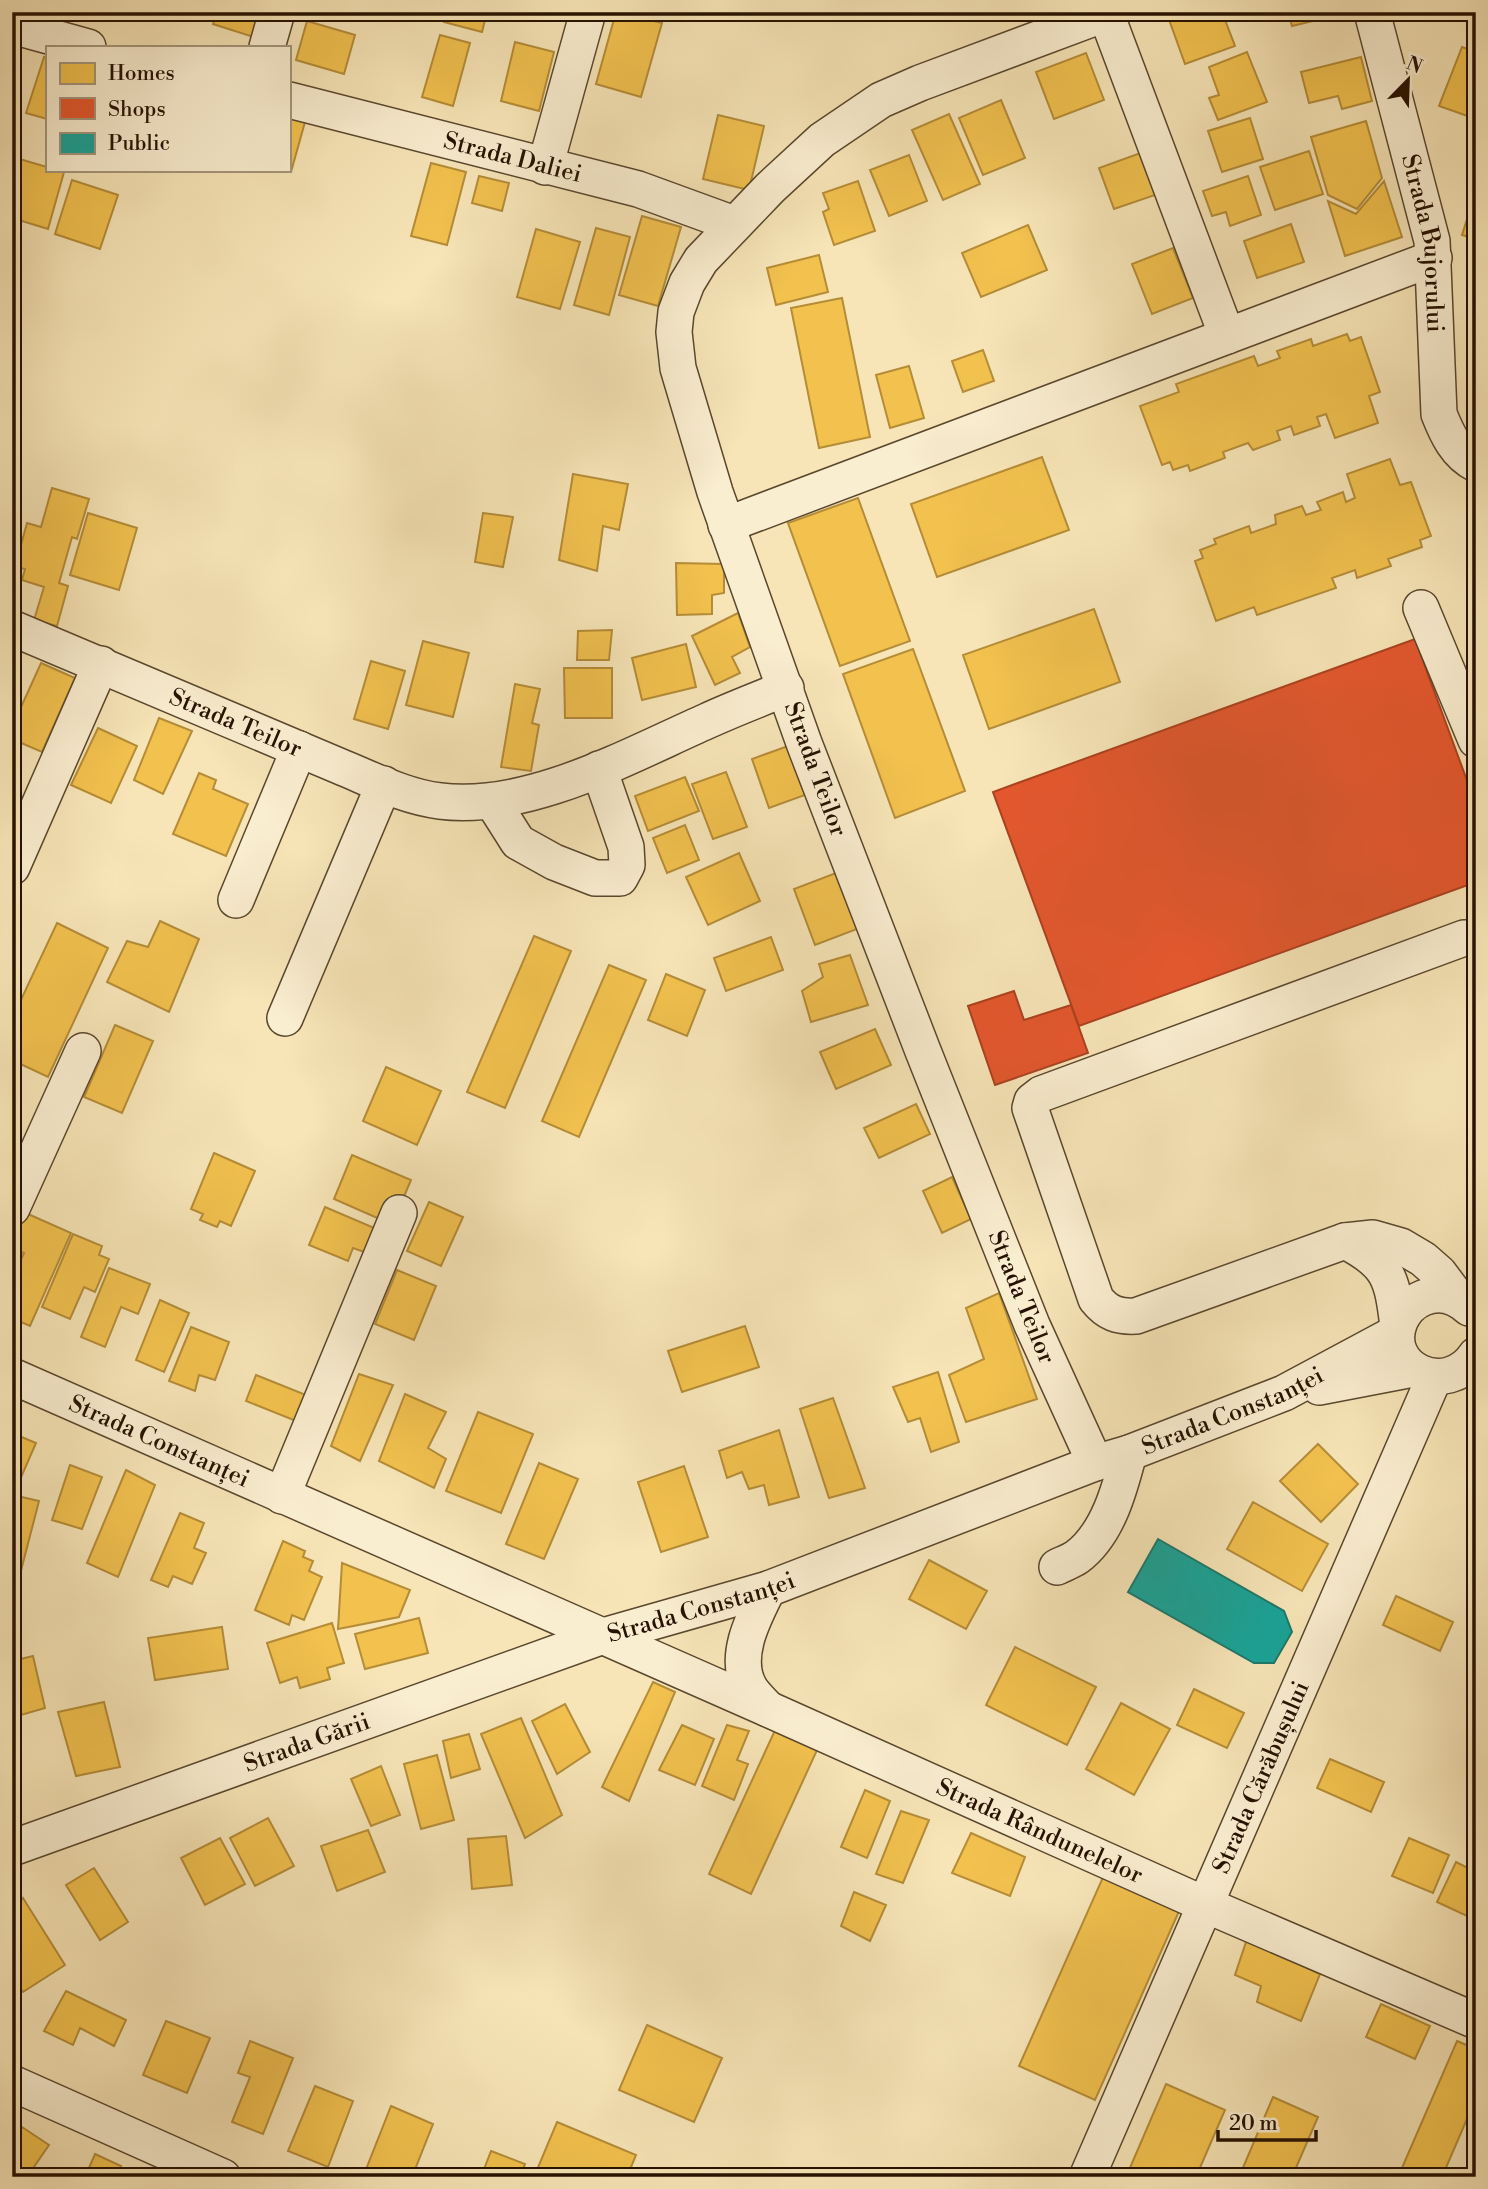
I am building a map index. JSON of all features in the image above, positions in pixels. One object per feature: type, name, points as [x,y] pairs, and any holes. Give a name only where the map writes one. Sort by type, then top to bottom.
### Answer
[{"type":"street","points":[[267,46],[277,12]]},
{"type":"street","points":[[545,167],[587,12]]},
{"type":"street","name":"Strada Bujorului","points":[[1372,12],[1432,241],[1439,414],[1448,437],[1467,460],[1476,464]]},
{"type":"street","points":[[786,688],[726,525],[678,368],[674,332],[676,312],[687,283],[701,260],[734,223],[822,140],[881,100],[1108,13],[1227,336]]},
{"type":"street","points":[[12,26],[84,46]]},
{"type":"street","name":"Strada Daliei","points":[[290,100],[638,189],[734,223]]},
{"type":"street","points":[[726,525],[1434,258]]},
{"type":"street","points":[[1421,608],[1476,740]]},
{"type":"street","name":"Strada Teilor","points":[[12,628],[384,784],[437,801],[470,803],[526,795],[599,769],[786,688],[804,743],[1032,1325],[1095,1463]]},
{"type":"street","points":[[12,867],[101,664]]},
{"type":"street","points":[[236,900],[299,749]]},
{"type":"street","points":[[492,801],[518,842],[554,862],[594,878],[620,878],[627,865],[626,847],[599,769]]},
{"type":"street","points":[[285,1018],[384,784]]},
{"type":"street","points":[[1469,1307],[1423,1259],[1401,1246],[1373,1238],[1345,1241],[1136,1315],[1113,1314],[1103,1308],[1096,1299],[1030,1108],[1036,1097],[1053,1090],[1464,938],[1476,939]]},
{"type":"street","points":[[12,1208],[83,1051]]},
{"type":"street","points":[[282,1496],[400,1213]]},
{"type":"street","points":[[1345,1241],[1367,1252],[1383,1266],[1394,1291],[1399,1349],[1404,1360],[1423,1373]]},
{"type":"street","points":[[1397,1329],[1409,1307],[1428,1296],[1439,1295],[1469,1307]]},
{"type":"street","name":"Strada Constanței","points":[[12,1376],[603,1636],[768,1589],[1095,1463],[1129,1453],[1284,1393],[1397,1329]]},
{"type":"street","points":[[1284,1393],[1423,1373],[1447,1377],[1459,1372],[1475,1359]]},
{"type":"street","name":"Strada Cărăbușului","points":[[1087,2177],[1206,1905],[1423,1373]]},
{"type":"street","points":[[1057,1567],[1077,1557],[1108,1517],[1120,1491],[1129,1453]]},
{"type":"street","points":[[768,1589],[745,1642],[744,1667],[749,1687],[768,1709]]},
{"type":"street","name":"Strada Rândunelelor","points":[[603,1636],[1206,1905],[1476,2021]]},
{"type":"street","name":"Strada Gării","points":[[12,1848],[603,1636]]},
{"type":"street","points":[[12,2083],[223,2177]]},
{"type":"building: Homes","points":[[217,12],[268,12],[260,39],[213,24]]},
{"type":"building: Homes","points":[[446,12],[487,12],[482,32],[444,22]]},
{"type":"building: Homes","points":[[616,12],[662,23],[641,97],[596,84]]},
{"type":"building: Homes","points":[[1222,12],[1235,46],[1185,64],[1167,14]]},
{"type":"building: Homes","points":[[1288,12],[1342,12],[1342,14],[1292,26]]},
{"type":"building: Homes","points":[[307,21],[355,35],[344,74],[296,60]]},
{"type":"building: Homes","points":[[440,35],[470,43],[453,106],[422,97]]},
{"type":"building: Homes","points":[[515,42],[554,52],[539,111],[501,101]]},
{"type":"building: Homes","points":[[1462,47],[1476,52],[1476,119],[1439,106]]},
{"type":"building: Homes","points":[[1247,52],[1267,102],[1218,120],[1209,98],[1219,95],[1209,67]]},
{"type":"building: Homes","points":[[1086,53],[1104,100],[1054,119],[1036,72]]},
{"type":"building: Homes","points":[[44,57],[46,58],[46,119],[26,113]]},
{"type":"building: Homes","points":[[1361,57],[1372,101],[1342,109],[1338,96],[1309,103],[1301,72]]},
{"type":"building: Homes","points":[[1001,100],[1025,158],[983,175],[959,118]]},
{"type":"building: Homes","points":[[949,114],[980,184],[943,200],[912,130]]},
{"type":"building: Homes","points":[[718,115],[764,126],[749,190],[703,179]]},
{"type":"building: Homes","points":[[290,118],[305,122],[290,172]]},
{"type":"building: Homes","points":[[1250,118],[1263,159],[1222,172],[1208,131]]},
{"type":"building: Homes","points":[[1366,121],[1382,178],[1357,209],[1328,195],[1311,137]]},
{"type":"building: Homes","points":[[1146,151],[1161,193],[1114,209],[1099,168]]},
{"type":"building: Homes","points":[[1309,151],[1323,194],[1275,210],[1260,167]]},
{"type":"building: Homes","points":[[909,155],[927,201],[889,216],[870,170]]},
{"type":"building: Homes","points":[[16,158],[46,167],[46,172],[64,172],[48,229],[12,218],[12,171]]},
{"type":"building: Homes","points":[[431,163],[466,172],[447,245],[411,236]]},
{"type":"building: Homes","points":[[479,176],[509,183],[502,211],[472,203]]},
{"type":"building: Homes","points":[[1248,176],[1261,215],[1230,226],[1226,212],[1212,216],[1203,191]]},
{"type":"building: Homes","points":[[72,180],[118,195],[100,249],[55,234]]},
{"type":"building: Homes","points":[[858,181],[875,231],[834,245],[823,212],[829,209],[823,193]]},
{"type":"building: Homes","points":[[1384,181],[1402,237],[1345,256],[1328,201],[1356,214]]},
{"type":"building: Homes","points":[[1473,200],[1476,201],[1476,239],[1462,235]]},
{"type":"building: Homes","points":[[642,216],[681,227],[658,306],[619,295]]},
{"type":"building: Homes","points":[[1291,224],[1304,262],[1257,278],[1244,241]]},
{"type":"building: Homes","points":[[1028,225],[1047,270],[981,297],[962,253]]},
{"type":"building: Homes","points":[[596,228],[630,237],[609,315],[574,305]]},
{"type":"building: Homes","points":[[536,229],[580,242],[560,309],[517,297]]},
{"type":"building: Homes","points":[[1173,248],[1193,298],[1152,314],[1132,264]]},
{"type":"building: Homes","points":[[819,255],[828,292],[776,305],[767,268]]},
{"type":"building: Homes","points":[[842,298],[870,437],[819,448],[791,308]]},
{"type":"building: Homes","points":[[1347,334],[1350,341],[1361,337],[1380,392],[1369,396],[1378,423],[1335,438],[1326,414],[1317,417],[1320,426],[1294,435],[1291,426],[1277,431],[1280,440],[1253,450],[1248,443],[1223,452],[1225,458],[1190,471],[1188,465],[1173,470],[1170,462],[1162,465],[1140,406],[1179,392],[1176,384],[1254,356],[1258,366],[1280,358],[1277,351],[1311,339],[1313,346]]},
{"type":"building: Homes","points":[[983,350],[994,381],[963,392],[952,361]]},
{"type":"building: Homes","points":[[909,366],[924,418],[890,428],[876,375]]},
{"type":"building: Homes","points":[[1042,457],[1069,530],[937,577],[911,504]]},
{"type":"building: Homes","points":[[1390,459],[1400,485],[1411,482],[1431,536],[1420,540],[1422,547],[1388,559],[1391,566],[1357,578],[1355,570],[1332,578],[1336,588],[1257,615],[1254,607],[1216,621],[1195,561],[1203,558],[1200,550],[1216,544],[1214,539],[1249,526],[1251,533],[1276,524],[1275,515],[1302,506],[1306,515],[1321,510],[1317,502],[1343,492],[1346,502],[1355,498],[1347,474]]},
{"type":"building: Homes","points":[[573,474],[628,484],[619,530],[603,526],[597,571],[559,560]]},
{"type":"building: Homes","points":[[52,488],[89,499],[77,539],[72,537],[59,583],[68,586],[57,626],[34,620],[44,587],[22,580],[25,569],[15,567],[27,523],[41,527]]},
{"type":"building: Homes","points":[[858,498],[910,641],[840,666],[788,523]]},
{"type":"building: Homes","points":[[88,513],[137,528],[119,590],[70,575]]},
{"type":"building: Homes","points":[[483,513],[513,517],[503,567],[475,562]]},
{"type":"building: Homes","points":[[676,563],[724,564],[724,593],[712,595],[712,614],[677,615]]},
{"type":"building: Homes","points":[[1094,609],[1120,682],[989,729],[963,655]]},
{"type":"building: Homes","points":[[738,613],[750,647],[732,657],[740,673],[715,685],[692,636]]},
{"type":"building: Homes","points":[[612,630],[609,660],[577,660],[578,631]]},
{"type":"building: Homes","points":[[423,641],[469,653],[453,717],[406,705]]},
{"type":"building: Homes","points":[[686,644],[696,687],[642,700],[632,658]]},
{"type":"building: Homes","points":[[913,649],[965,791],[895,818],[843,674]]},
{"type":"building: Homes","points":[[371,661],[405,671],[388,729],[354,719]]},
{"type":"building: Homes","points":[[41,663],[75,678],[42,752],[12,739],[12,727]]},
{"type":"building: Homes","points":[[564,668],[612,668],[612,718],[565,718]]},
{"type":"building: Homes","points":[[515,684],[540,689],[532,723],[539,725],[531,771],[501,767]]},
{"type":"building: Homes","points":[[159,718],[192,731],[163,794],[134,780]]},
{"type":"building: Homes","points":[[98,728],[137,746],[111,803],[71,785]]},
{"type":"building: Homes","points":[[788,746],[805,795],[769,808],[752,759]]},
{"type":"building: Homes","points":[[726,772],[747,827],[713,839],[692,784]]},
{"type":"building: Homes","points":[[199,773],[216,780],[213,789],[248,804],[226,856],[173,834]]},
{"type":"building: Homes","points":[[685,777],[699,811],[648,831],[635,796]]},
{"type":"building: Homes","points":[[685,825],[699,860],[667,873],[653,838]]},
{"type":"building: Homes","points":[[739,853],[760,901],[708,925],[686,877]]},
{"type":"building: Homes","points":[[836,873],[857,929],[815,945],[794,889]]},
{"type":"building: Homes","points":[[160,921],[199,939],[169,1012],[107,982],[127,941],[148,947]]},
{"type":"building: Homes","points":[[57,923],[108,948],[48,1077],[12,1060],[12,1019]]},
{"type":"building: Homes","points":[[534,936],[571,951],[505,1108],[467,1092]]},
{"type":"building: Homes","points":[[771,937],[783,970],[726,991],[714,958]]},
{"type":"building: Homes","points":[[850,955],[868,1005],[811,1022],[802,991],[823,977],[819,964]]},
{"type":"building: Homes","points":[[609,965],[646,980],[579,1137],[542,1121]]},
{"type":"building: Homes","points":[[666,974],[705,990],[687,1036],[648,1020]]},
{"type":"building: Homes","points":[[115,1025],[153,1041],[122,1113],[84,1097]]},
{"type":"building: Homes","points":[[875,1029],[891,1065],[836,1089],[820,1052]]},
{"type":"building: Homes","points":[[386,1067],[441,1091],[417,1145],[363,1121]]},
{"type":"building: Homes","points":[[916,1104],[930,1134],[879,1158],[864,1128]]},
{"type":"building: Homes","points":[[214,1153],[255,1171],[231,1226],[220,1221],[217,1227],[200,1220],[203,1214],[191,1209]]},
{"type":"building: Homes","points":[[352,1155],[411,1180],[400,1206],[382,1220],[334,1199]]},
{"type":"building: Homes","points":[[952,1177],[971,1219],[942,1233],[923,1191]]},
{"type":"building: Homes","points":[[429,1202],[463,1217],[441,1266],[407,1251]]},
{"type":"building: Homes","points":[[325,1207],[379,1230],[370,1254],[353,1248],[348,1261],[309,1245]]},
{"type":"building: Homes","points":[[19,1210],[71,1233],[30,1326],[12,1318],[12,1279],[24,1253],[12,1248],[12,1226]]},
{"type":"building: Homes","points":[[73,1234],[102,1246],[99,1255],[109,1259],[95,1292],[84,1287],[70,1319],[42,1307]]},
{"type":"building: Homes","points":[[109,1268],[150,1284],[138,1314],[121,1307],[105,1347],[81,1337]]},
{"type":"building: Homes","points":[[397,1270],[436,1286],[414,1340],[375,1324]]},
{"type":"building: Homes","points":[[999,1293],[1037,1399],[966,1422],[949,1375],[984,1359],[966,1308]]},
{"type":"building: Homes","points":[[160,1300],[189,1313],[164,1372],[136,1360]]},
{"type":"building: Homes","points":[[745,1326],[759,1367],[682,1392],[668,1351]]},
{"type":"building: Homes","points":[[191,1327],[229,1342],[215,1380],[199,1375],[195,1391],[169,1381]]},
{"type":"building: Homes","points":[[938,1372],[959,1442],[931,1452],[920,1418],[908,1422],[893,1387]]},
{"type":"building: Homes","points":[[359,1374],[393,1385],[360,1461],[331,1446]]},
{"type":"building: Homes","points":[[256,1375],[311,1397],[301,1423],[246,1401]]},
{"type":"building: Homes","points":[[405,1394],[446,1412],[428,1448],[446,1459],[434,1488],[379,1461]]},
{"type":"building: Homes","points":[[833,1398],[865,1488],[829,1498],[800,1409]]},
{"type":"building: Homes","points":[[478,1412],[533,1434],[501,1513],[446,1491]]},
{"type":"building: Homes","points":[[779,1430],[799,1497],[769,1505],[764,1485],[749,1489],[742,1472],[727,1478],[719,1451]]},
{"type":"building: Homes","points":[[12,1433],[36,1443],[16,1489],[12,1487]]},
{"type":"building: Homes","points":[[1318,1444],[1358,1484],[1321,1522],[1280,1481]]},
{"type":"building: Homes","points":[[539,1463],[578,1479],[544,1559],[506,1544]]},
{"type":"building: Homes","points":[[70,1465],[102,1477],[82,1529],[52,1520]]},
{"type":"building: Homes","points":[[684,1466],[708,1537],[661,1552],[638,1482]]},
{"type":"building: Homes","points":[[126,1470],[155,1485],[118,1577],[87,1563]]},
{"type":"building: Homes","points":[[13,1495],[39,1501],[16,1590],[12,1589]]},
{"type":"building: Homes","points":[[1253,1502],[1328,1544],[1302,1591],[1227,1549]]},
{"type":"building: Homes","points":[[180,1513],[204,1523],[194,1548],[206,1553],[192,1584],[173,1576],[168,1587],[151,1580]]},
{"type":"building: Homes","points":[[283,1541],[305,1551],[303,1557],[313,1561],[309,1571],[322,1577],[304,1620],[292,1615],[289,1625],[255,1610]]},
{"type":"building: Homes","points":[[929,1560],[987,1591],[966,1629],[909,1599]]},
{"type":"building: Homes","points":[[342,1563],[410,1590],[399,1617],[338,1629]]},
{"type":"building: Homes","points":[[1396,1596],[1453,1622],[1440,1651],[1383,1625]]},
{"type":"building: Homes","points":[[419,1618],[428,1653],[365,1669],[355,1634]]},
{"type":"building: Homes","points":[[332,1623],[344,1663],[327,1668],[330,1679],[300,1688],[297,1677],[280,1683],[267,1643]]},
{"type":"building: Homes","points":[[222,1627],[228,1669],[155,1680],[148,1638]]},
{"type":"building: Homes","points":[[1015,1647],[1096,1687],[1067,1745],[986,1705]]},
{"type":"building: Homes","points":[[33,1656],[45,1708],[14,1717],[12,1661]]},
{"type":"building: Homes","points":[[653,1682],[675,1692],[629,1801],[602,1787]]},
{"type":"building: Homes","points":[[1194,1689],[1244,1713],[1227,1748],[1177,1725]]},
{"type":"building: Homes","points":[[104,1702],[120,1767],[76,1776],[58,1712]]},
{"type":"building: Homes","points":[[1121,1703],[1170,1729],[1134,1795],[1086,1769]]},
{"type":"building: Homes","points":[[565,1704],[590,1752],[557,1774],[532,1721]]},
{"type":"building: Homes","points":[[521,1718],[562,1815],[525,1838],[481,1734]]},
{"type":"building: Homes","points":[[682,1725],[714,1739],[695,1785],[659,1770]]},
{"type":"building: Homes","points":[[727,1725],[749,1731],[737,1760],[748,1764],[734,1800],[702,1786]]},
{"type":"building: Homes","points":[[776,1728],[818,1748],[751,1894],[709,1874]]},
{"type":"building: Homes","points":[[469,1734],[480,1769],[451,1778],[443,1741]]},
{"type":"building: Homes","points":[[437,1755],[454,1820],[421,1829],[404,1764]]},
{"type":"building: Homes","points":[[1330,1759],[1384,1782],[1371,1812],[1317,1788]]},
{"type":"building: Homes","points":[[381,1766],[400,1815],[371,1826],[351,1779]]},
{"type":"building: Homes","points":[[865,1790],[890,1801],[867,1858],[841,1847]]},
{"type":"building: Homes","points":[[901,1811],[929,1820],[903,1883],[876,1874]]},
{"type":"building: Homes","points":[[268,1818],[294,1866],[255,1886],[230,1838]]},
{"type":"building: Homes","points":[[368,1830],[385,1872],[337,1891],[321,1846]]},
{"type":"building: Homes","points":[[971,1833],[1025,1857],[1010,1896],[952,1873]]},
{"type":"building: Homes","points":[[506,1836],[512,1885],[472,1889],[468,1839]]},
{"type":"building: Homes","points":[[220,1838],[245,1884],[205,1905],[181,1858]]},
{"type":"building: Homes","points":[[1409,1838],[1449,1855],[1433,1893],[1392,1876]]},
{"type":"building: Homes","points":[[1456,1862],[1476,1872],[1476,1897],[1467,1916],[1437,1902]]},
{"type":"building: Homes","points":[[94,1868],[128,1922],[100,1940],[66,1885]]},
{"type":"building: Homes","points":[[1104,1875],[1180,1909],[1095,2100],[1019,2066]]},
{"type":"building: Homes","points":[[854,1892],[886,1905],[870,1941],[841,1926]]},
{"type":"building: Homes","points":[[23,1898],[65,1965],[23,1992],[12,1976],[12,1905]]},
{"type":"building: Homes","points":[[1247,1939],[1320,1974],[1301,2021],[1257,2002],[1261,1986],[1235,1975]]},
{"type":"building: Homes","points":[[66,1991],[126,2020],[114,2046],[80,2028],[73,2045],[44,2031]]},
{"type":"building: Homes","points":[[1381,2004],[1430,2026],[1415,2059],[1366,2037]]},
{"type":"building: Homes","points":[[166,2021],[210,2038],[187,2093],[143,2075]]},
{"type":"building: Homes","points":[[647,2025],[722,2058],[694,2122],[619,2090]]},
{"type":"building: Homes","points":[[250,2041],[293,2058],[263,2134],[232,2122],[250,2077],[238,2073]]},
{"type":"building: Homes","points":[[1457,2041],[1476,2049],[1476,2098],[1442,2177],[1398,2177]]},
{"type":"building: Homes","points":[[1166,2084],[1225,2110],[1196,2177],[1126,2177]]},
{"type":"building: Homes","points":[[315,2086],[353,2101],[328,2167],[288,2151]]},
{"type":"building: Homes","points":[[1273,2097],[1318,2117],[1292,2177],[1239,2177]]},
{"type":"building: Homes","points":[[391,2106],[433,2124],[412,2177],[363,2177]]},
{"type":"building: Homes","points":[[557,2122],[636,2155],[627,2177],[534,2177]]},
{"type":"building: Homes","points":[[22,2127],[49,2145],[27,2177],[12,2177],[12,2141]]},
{"type":"building: Homes","points":[[491,2151],[525,2164],[520,2177],[481,2177]]},
{"type":"building: Homes","points":[[95,2154],[121,2166],[116,2177],[85,2177]]},
{"type":"building: Shops","points":[[1415,639],[1476,805],[1476,882],[1079,1026],[993,792]]},
{"type":"building: Shops","points":[[1014,991],[1024,1020],[1071,1005],[1088,1053],[995,1085],[968,1006]]},
{"type":"building: Public","points":[[1158,1539],[1284,1611],[1292,1632],[1274,1663],[1254,1663],[1128,1592]]}]
